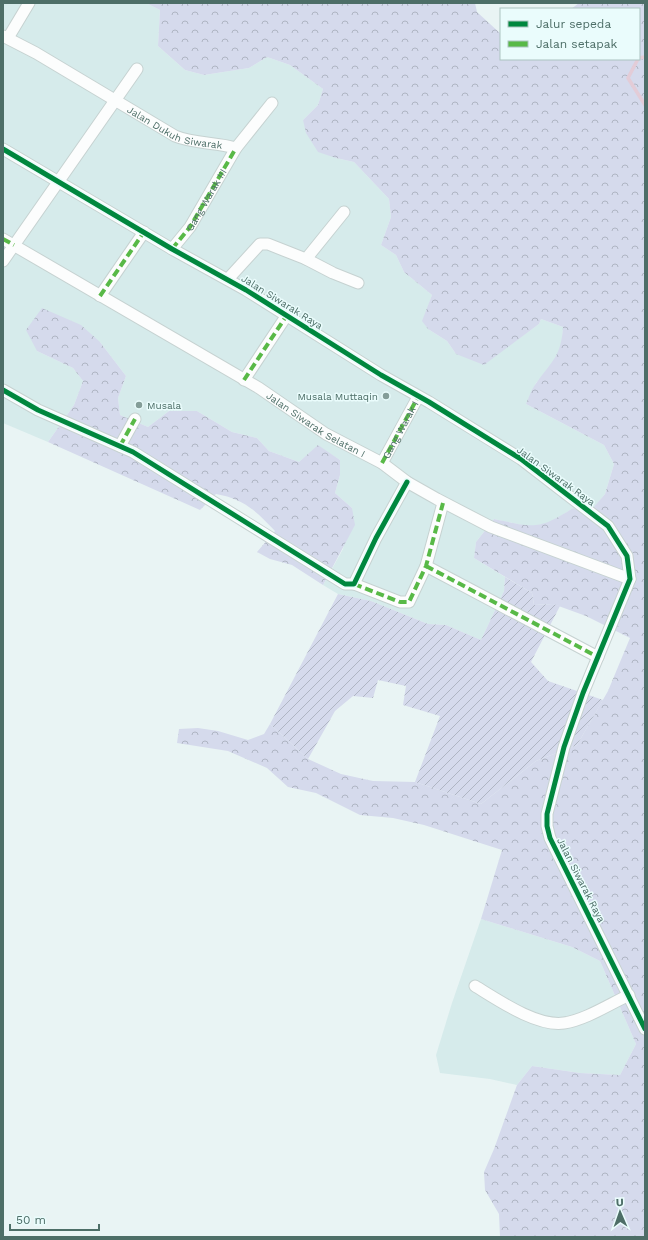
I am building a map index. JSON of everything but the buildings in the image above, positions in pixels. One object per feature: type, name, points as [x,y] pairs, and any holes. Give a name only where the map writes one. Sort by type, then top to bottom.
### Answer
[{"type":"street","points":[[6,37],[29,3]]},
{"type":"street","name":"Jalan Dukuh Siwarak","points":[[6,37],[116,100],[175,136],[188,140],[224,144],[236,148]]},
{"type":"street","name":"Jalan Dukuh Siwarak","points":[[3,261],[58,180],[137,69]]},
{"type":"street","name":"Gang Warak III","points":[[172,249],[190,227],[236,148],[272,103]]},
{"type":"street","name":"Jalan Siwarak Raya","points":[[3,149],[58,180],[172,249],[228,279],[521,459],[608,526],[628,556],[630,579],[598,657],[564,747],[547,814],[547,826],[550,838],[645,1029]]},
{"type":"street","points":[[306,259],[344,212]]},
{"type":"street","points":[[100,296],[144,232]]},
{"type":"street","name":"Jalan Siwarak Selatan I","points":[[3,238],[259,388],[326,434],[382,463],[407,482],[443,503],[491,527],[630,579]]},
{"type":"street","points":[[228,279],[260,244],[268,244],[277,246],[333,273],[358,283]]},
{"type":"street","points":[[244,380],[287,315]]},
{"type":"street","points":[[3,390],[38,410],[133,452],[336,580],[345,584],[354,584],[400,602],[409,602],[426,566],[443,503]]},
{"type":"street","name":"Gang Warak I","points":[[382,463],[418,397]]},
{"type":"street","points":[[120,446],[135,419]]},
{"type":"street","points":[[354,584],[376,538],[407,482]]},
{"type":"street","points":[[426,566],[598,657]]},
{"type":"street","points":[[475,986],[501,1002],[536,1019],[553,1024],[577,1020],[629,996]]},
{"type":"shaded area","points":[[3,3],[146,3],[160,10],[158,46],[185,70],[204,75],[249,68],[267,57],[290,65],[323,89],[318,105],[303,120],[336,158],[354,162],[389,199],[391,217],[381,245],[396,255],[404,272],[432,295],[423,321],[428,329],[447,341],[456,354],[514,342],[539,324],[541,319],[563,327],[562,344],[553,364],[536,383],[526,404],[604,445],[614,464],[605,494],[588,515],[573,508],[552,522],[531,527],[494,519],[476,542],[474,558],[505,577],[504,591],[481,640],[446,625],[428,624],[371,601],[338,594],[323,585],[343,549],[352,508],[335,493],[340,475],[340,460],[318,446],[299,462],[269,451],[257,438],[232,432],[197,411],[169,411],[148,427],[120,415],[118,398],[126,376],[100,342],[37,351],[73,368],[83,381],[74,405],[48,442],[3,423]]},
{"type":"shaded area","points":[[481,919],[572,947],[600,961],[636,1044],[620,1075],[580,1073],[532,1066],[517,1085],[490,1079],[440,1073],[436,1055]]},
{"type":"green space","points":[[146,3],[475,3],[477,12],[500,33],[500,60],[640,60],[640,8],[572,8],[579,3],[645,3],[645,1237],[500,1237],[499,1214],[485,1190],[484,1172],[517,1085],[532,1066],[580,1073],[620,1075],[636,1044],[600,961],[572,947],[481,919],[502,850],[424,825],[393,818],[360,815],[316,793],[288,787],[267,768],[228,751],[177,743],[179,729],[198,728],[218,731],[248,740],[264,734],[270,724],[308,759],[341,774],[373,781],[415,782],[481,804],[536,761],[577,745],[608,691],[630,638],[586,616],[553,604],[534,605],[532,593],[474,558],[476,542],[494,519],[518,524],[535,525],[551,521],[573,508],[588,514],[605,494],[614,464],[604,445],[526,404],[534,387],[552,363],[558,351],[563,327],[541,319],[539,324],[484,365],[456,354],[447,341],[428,329],[422,321],[432,295],[404,272],[396,255],[381,245],[391,217],[389,199],[354,162],[318,152],[306,133],[303,120],[318,105],[323,89],[290,65],[267,57],[249,68],[204,75],[185,70],[158,46],[160,10]]},
{"type":"green space","points":[[42,308],[81,325],[100,342],[126,376],[118,398],[120,415],[148,427],[169,411],[197,411],[232,432],[257,438],[269,451],[299,462],[318,445],[340,460],[340,475],[335,493],[352,508],[355,525],[323,585],[292,565],[270,559],[257,552],[275,531],[262,517],[242,503],[226,496],[216,494],[200,510],[48,442],[74,405],[83,381],[73,368],[37,351],[26,330]]},
{"type":"green space","points":[[505,577],[532,593],[534,605],[553,604],[560,606],[531,662],[548,681],[603,700],[577,745],[536,761],[481,804],[415,782],[440,716],[403,705],[406,686],[378,680],[373,698],[353,696],[335,711],[308,759],[270,724],[338,594],[371,601],[428,624],[446,625],[481,640],[504,591]]},
{"type":"waterway","points":[[640,58],[645,57]]},
{"type":"waterway","points":[[637,60],[628,78],[645,105]]},
{"type":"marked path","points":[[172,249],[190,227],[236,148]]},
{"type":"marked path","points":[[100,296],[144,232]]},
{"type":"marked path","points":[[3,239],[14,245]]},
{"type":"marked path","points":[[244,380],[287,315]]},
{"type":"marked path","points":[[382,463],[418,397]]},
{"type":"marked path","points":[[120,446],[135,419]]},
{"type":"marked path","points":[[354,584],[400,602],[409,602],[426,566],[443,503]]},
{"type":"marked path","points":[[426,566],[598,657]]},
{"type":"cycle path","points":[[3,149],[172,249],[246,290],[381,375],[429,402],[521,459],[608,526],[627,556],[630,579],[583,693],[564,747],[547,814],[547,826],[550,838],[645,1029]]},
{"type":"cycle path","points":[[3,390],[38,410],[133,452],[345,584],[354,584],[376,538],[407,482]]},
{"type":"place","name":"Musala Muttaqin","points":[[386,396]]},
{"type":"place","name":"Musala","points":[[139,405]]}]
